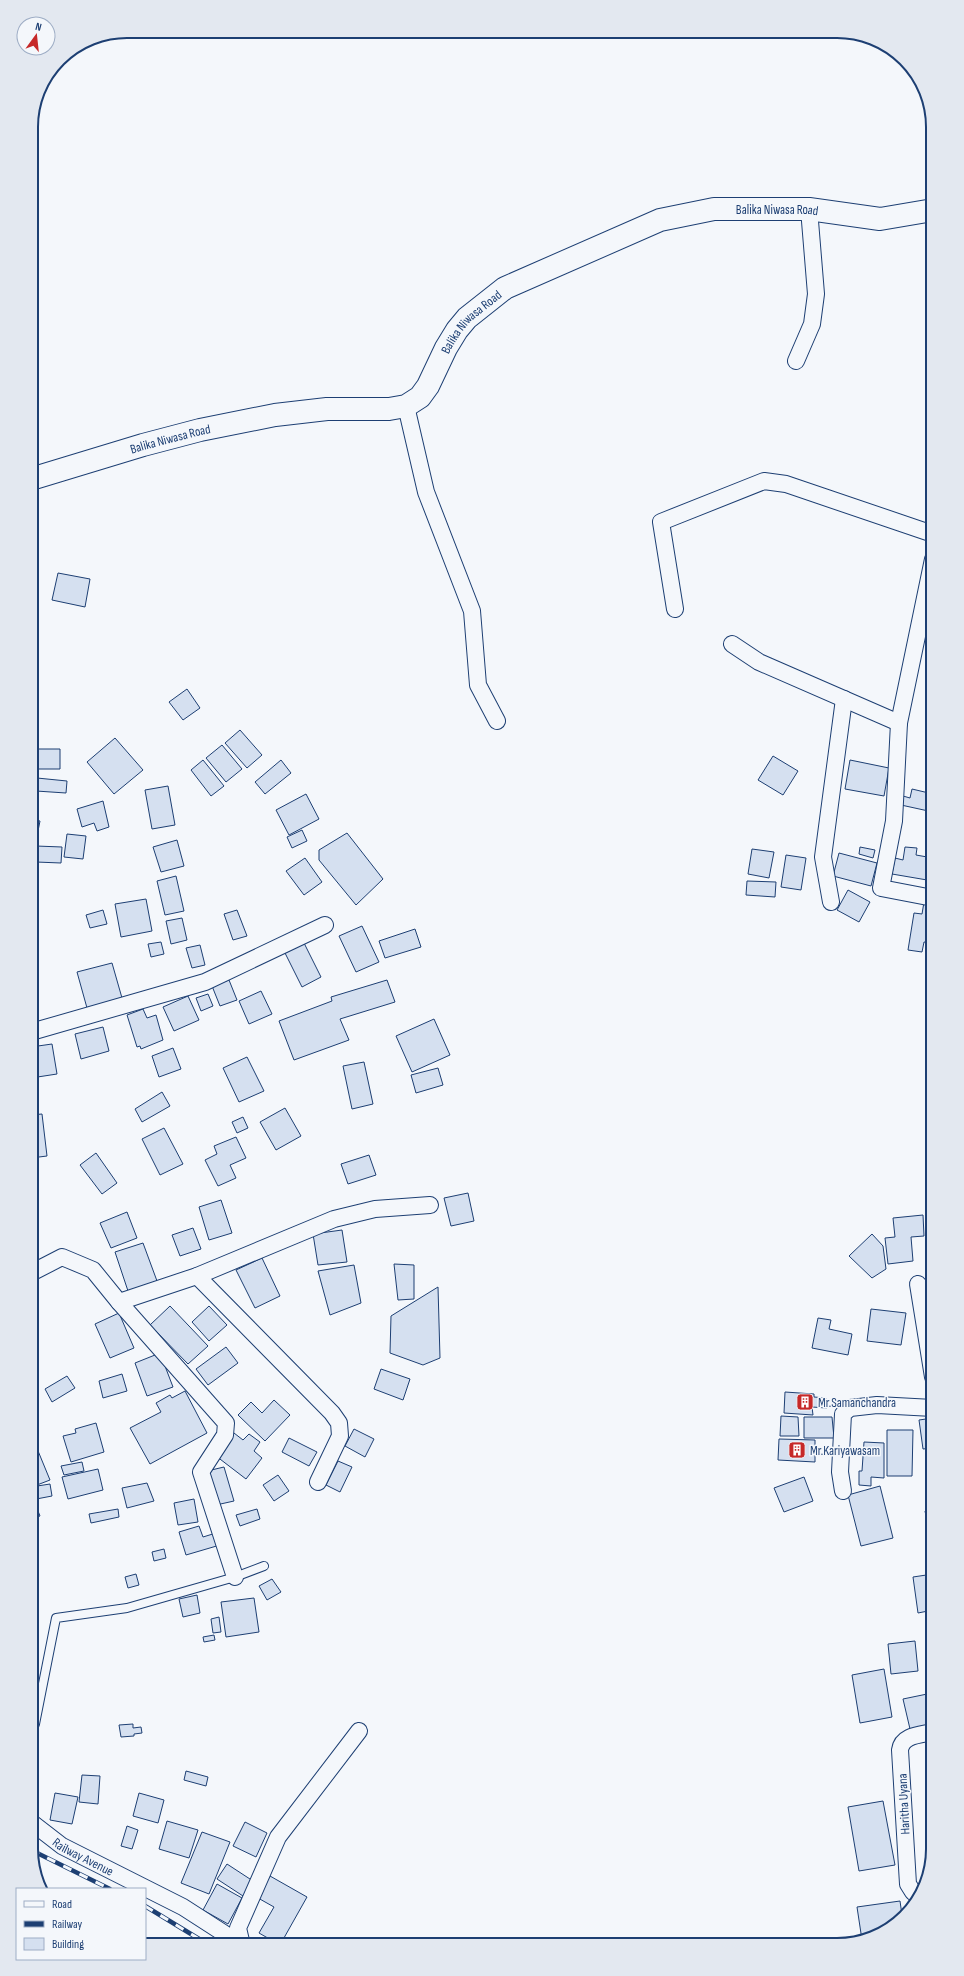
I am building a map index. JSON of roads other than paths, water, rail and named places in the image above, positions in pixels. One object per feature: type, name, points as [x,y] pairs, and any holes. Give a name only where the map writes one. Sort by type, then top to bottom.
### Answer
[{"type":"street","name":"Balika Niwasa Road","points":[[38,477],[200,430],[275,415],[327,409],[389,409],[406,406],[420,397],[428,386],[446,348],[457,330],[467,318],[505,288],[660,220],[714,209],[809,209],[880,219],[926,211]]},
{"type":"street","points":[[796,361],[812,324],[816,294],[809,209]]},
{"type":"street","points":[[406,406],[426,492],[472,611],[478,684],[497,721]]},
{"type":"street","points":[[675,609],[661,522],[764,481],[786,484],[926,532]]},
{"type":"street","points":[[926,593],[899,723],[894,821],[881,888],[926,897]]},
{"type":"street","points":[[732,644],[759,662],[899,723]]},
{"type":"street","points":[[831,902],[823,857],[844,699]]},
{"type":"street","points":[[38,1030],[205,982],[325,925]]},
{"type":"street","points":[[119,1302],[197,1276],[334,1219],[375,1209],[430,1205]]},
{"type":"street","points":[[38,1269],[62,1257],[93,1270],[119,1302],[226,1423],[225,1435],[201,1472],[235,1577]]},
{"type":"street","points":[[197,1276],[332,1413],[340,1423],[340,1436],[318,1482]]},
{"type":"street","points":[[918,1284],[926,1334]]},
{"type":"street","points":[[843,1491],[841,1465],[843,1414],[850,1408],[877,1405],[926,1408]]},
{"type":"street","points":[[240,1938],[238,1928],[278,1837],[359,1731]]},
{"type":"street","name":"Haritha Uyana","points":[[915,1892],[913,1892],[908,1884],[900,1750],[901,1743],[905,1739],[926,1734]]},
{"type":"street","name":"Railway Avenue","points":[[38,1827],[62,1846],[145,1888]]},
{"type":"street","name":"Railway Avenue","points":[[146,1888],[183,1907],[231,1938]]},
{"type":"lane","points":[[38,1709],[56,1618],[127,1608],[235,1577],[264,1566]]},
{"type":"railway","points":[[38,1854],[108,1888]]},
{"type":"railway","points":[[146,1907],[198,1938]]},
{"type":"place","name":"Mr.Samanchandra","points":[[805,1402]]},
{"type":"place","name":"Mr.Kariyawasam","points":[[797,1450]]}]
